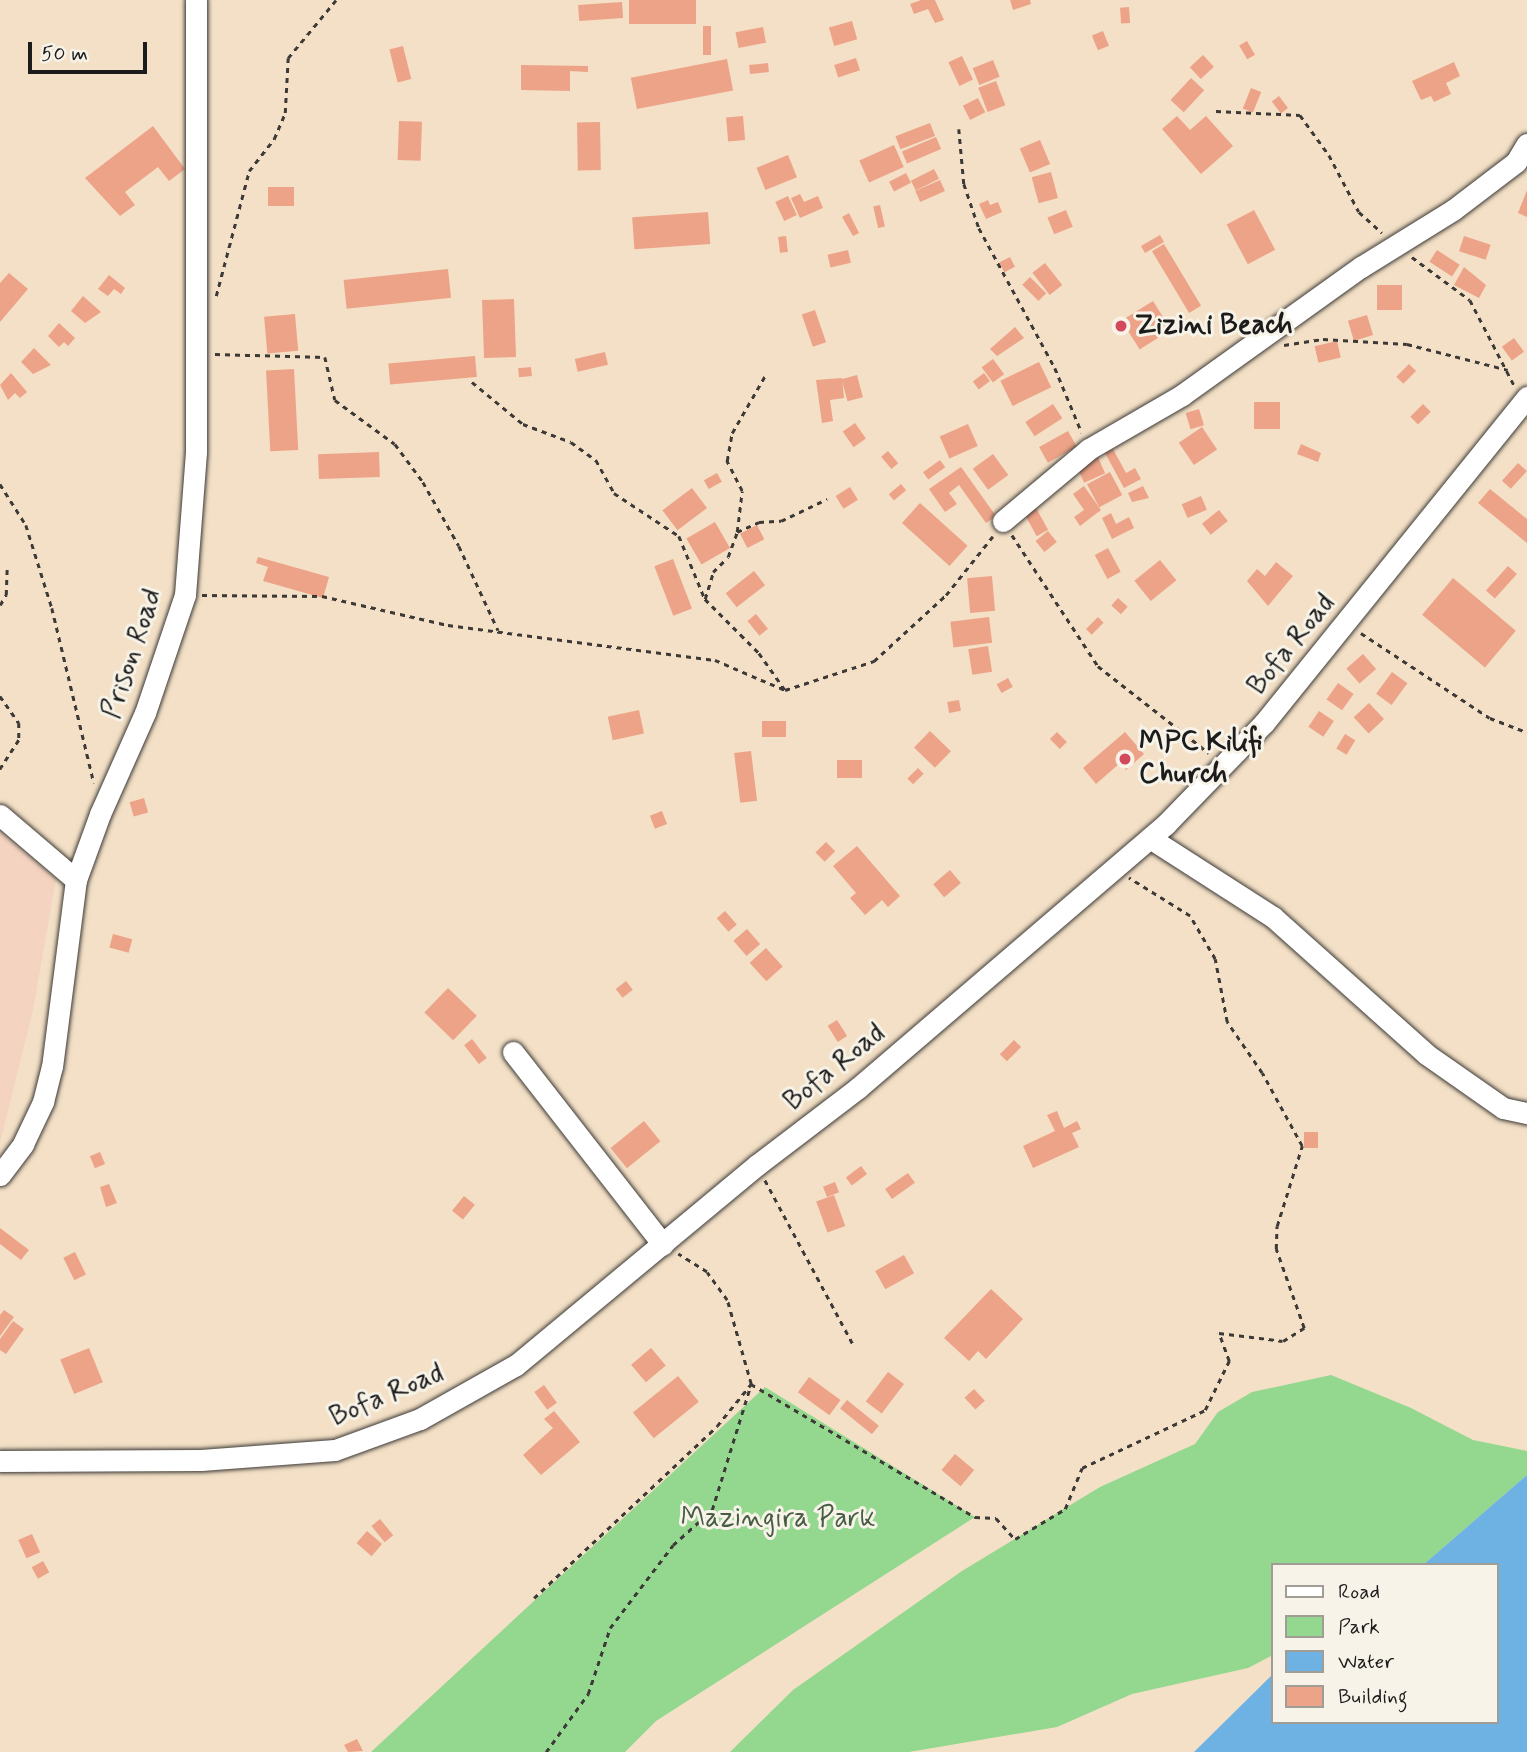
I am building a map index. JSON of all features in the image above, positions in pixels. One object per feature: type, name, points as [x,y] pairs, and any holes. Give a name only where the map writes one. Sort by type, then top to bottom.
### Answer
[{"type":"street","name":"Prison Road","points":[[0,1175],[23,1144],[52,1067],[76,880],[100,814],[145,713],[185,595],[194,502],[193,354],[199,135],[196,0]]},
{"type":"street","points":[[1003,521],[1088,449],[1182,395],[1323,299],[1361,267],[1453,209],[1516,162],[1527,144]]},
{"type":"street","name":"Bofa Road","points":[[0,1461],[262,1457],[335,1450],[420,1419],[516,1365],[757,1165],[858,1088],[1150,838],[1224,765],[1347,623],[1527,397]]},
{"type":"street","points":[[0,815],[76,880]]},
{"type":"street","points":[[1150,838],[1273,917],[1426,1054],[1503,1108],[1527,1113]]},
{"type":"street","points":[[513,1052],[663,1245]]},
{"type":"path","points":[[212,306],[225,271],[250,171],[274,139],[285,113],[288,58],[336,0]]},
{"type":"path","points":[[959,129],[964,184],[979,228],[1055,368],[1088,449]]},
{"type":"path","points":[[1270,347],[1322,339],[1407,344],[1508,370]]},
{"type":"path","points":[[193,354],[325,357],[335,400],[395,444],[422,482],[459,546],[499,632]]},
{"type":"path","points":[[705,599],[713,572],[728,557],[737,532],[742,491],[727,461],[732,433],[766,374]]},
{"type":"path","points":[[472,382],[523,424],[571,442],[596,460],[614,493],[678,536],[705,599],[759,653],[785,690]]},
{"type":"path","points":[[0,484],[26,525],[48,596],[100,814]]},
{"type":"path","points":[[737,532],[759,522],[781,521],[827,499]]},
{"type":"path","points":[[185,595],[322,596],[448,625],[715,660],[785,690],[874,661],[946,595],[1003,521],[1098,666],[1224,765]]},
{"type":"path","points":[[0,605],[6,595],[7,566]]},
{"type":"path","points":[[1347,623],[1490,718],[1527,732]]},
{"type":"path","points":[[0,696],[19,723],[19,740],[0,769]]},
{"type":"path","points":[[751,1384],[975,1517],[996,1518],[1015,1539],[1065,1509],[1082,1468],[1205,1410],[1229,1361],[1219,1333],[1283,1341],[1304,1328],[1276,1249],[1277,1226],[1302,1146],[1262,1073],[1227,1022],[1215,959],[1190,916],[1115,869]]},
{"type":"path","points":[[757,1165],[853,1343]]},
{"type":"path","points":[[546,1752],[588,1694],[610,1628],[673,1545],[712,1510],[751,1384],[727,1300],[706,1272],[663,1245]]},
{"type":"path","points":[[534,1598],[683,1460],[751,1384]]},
{"type":"shaded area","points":[[0,833],[56,879],[33,1010],[0,1143]]},
{"type":"green space","points":[[1331,1375],[1411,1408],[1473,1440],[1527,1451],[1527,1475],[1425,1563],[1272,1563],[1272,1656],[1248,1668],[1132,1694],[1057,1727],[909,1752],[730,1752],[793,1690],[962,1571],[1100,1487],[1195,1444],[1218,1412],[1252,1392]]},
{"type":"green space","name":"Mazingira Park","points":[[765,1387],[975,1517],[656,1721],[625,1752],[371,1752]]},
{"type":"water","points":[[1527,1475],[1527,1752],[1194,1752],[1272,1675],[1272,1724],[1499,1724],[1499,1563],[1425,1563]]},
{"type":"building","points":[[629,0],[696,0],[696,24],[629,24]]},
{"type":"building","points":[[921,0],[935,0],[944,20],[935,23],[928,9],[914,14],[910,4]]},
{"type":"building","points":[[1010,0],[1030,0],[1031,4],[1013,10]]},
{"type":"building","points":[[622,2],[623,18],[579,21],[578,5]]},
{"type":"building","points":[[1129,7],[1130,23],[1121,24],[1120,8]]},
{"type":"building","points":[[852,21],[857,39],[834,46],[829,28]]},
{"type":"building","points":[[703,26],[711,26],[711,55],[703,55]]},
{"type":"building","points":[[763,27],[766,43],[739,48],[736,32]]},
{"type":"building","points":[[1103,31],[1109,46],[1098,50],[1092,35]]},
{"type":"building","points":[[1247,41],[1255,55],[1247,59],[1239,46]]},
{"type":"building","points":[[403,46],[411,79],[398,82],[389,49]]},
{"type":"building","points":[[1203,55],[1214,67],[1201,79],[1190,67]]},
{"type":"building","points":[[962,56],[973,80],[959,86],[948,62]]},
{"type":"building","points":[[856,58],[860,70],[838,77],[834,65]]},
{"type":"building","points":[[727,59],[733,90],[637,109],[631,78]]},
{"type":"building","points":[[993,60],[1000,77],[979,85],[973,68]]},
{"type":"building","points":[[1454,62],[1460,76],[1446,83],[1451,94],[1434,102],[1431,96],[1421,100],[1412,81]]},
{"type":"building","points":[[768,63],[769,72],[750,74],[749,65]]},
{"type":"building","points":[[521,65],[588,66],[588,72],[570,71],[570,91],[521,90]]},
{"type":"building","points":[[1191,78],[1204,90],[1184,112],[1171,100]]},
{"type":"building","points":[[996,81],[1005,105],[988,112],[978,88]]},
{"type":"building","points":[[1251,88],[1261,92],[1253,113],[1243,108]]},
{"type":"building","points":[[1279,96],[1288,108],[1281,113],[1272,101]]},
{"type":"building","points":[[978,98],[985,112],[970,120],[963,106]]},
{"type":"building","points":[[743,116],[745,140],[728,141],[726,117]]},
{"type":"building","points":[[1177,116],[1190,130],[1206,116],[1233,146],[1201,174],[1162,129]]},
{"type":"building","points":[[399,121],[422,122],[421,161],[398,160]]},
{"type":"building","points":[[577,122],[600,122],[601,170],[578,170]]},
{"type":"building","points":[[930,123],[935,136],[900,149],[895,136]]},
{"type":"building","points":[[153,126],[185,169],[169,181],[158,167],[125,192],[135,205],[120,216],[85,178]]},
{"type":"building","points":[[936,137],[941,149],[907,163],[902,151]]},
{"type":"building","points":[[1040,140],[1050,164],[1030,173],[1020,149]]},
{"type":"building","points":[[894,145],[904,167],[869,182],[859,160]]},
{"type":"building","points":[[788,155],[797,177],[765,190],[756,168]]},
{"type":"building","points":[[934,169],[939,179],[916,191],[911,181]]},
{"type":"building","points":[[1051,172],[1058,198],[1039,203],[1032,177]]},
{"type":"building","points":[[906,173],[911,183],[894,191],[889,182]]},
{"type":"building","points":[[940,180],[945,191],[920,202],[915,191]]},
{"type":"building","points":[[268,187],[294,187],[294,206],[268,206]]},
{"type":"building","points":[[1527,190],[1527,217],[1518,213]]},
{"type":"building","points":[[800,194],[804,202],[818,196],[823,208],[800,218],[791,198]]},
{"type":"building","points":[[788,196],[797,215],[784,221],[775,202]]},
{"type":"building","points":[[988,200],[990,205],[998,202],[1002,212],[986,219],[979,204]]},
{"type":"building","points":[[880,205],[885,226],[878,228],[873,207]]},
{"type":"building","points":[[1066,210],[1073,227],[1054,234],[1047,217]]},
{"type":"building","points":[[1254,210],[1275,250],[1248,264],[1227,225]]},
{"type":"building","points":[[708,212],[710,244],[634,249],[632,217]]},
{"type":"building","points":[[849,213],[859,233],[853,236],[842,217]]},
{"type":"building","points":[[1160,235],[1164,242],[1145,253],[1141,246]]},
{"type":"building","points":[[786,236],[788,252],[780,253],[778,237]]},
{"type":"building","points":[[1464,236],[1491,245],[1486,260],[1459,251]]},
{"type":"building","points":[[1164,244],[1201,306],[1189,313],[1152,251]]},
{"type":"building","points":[[848,250],[851,263],[830,267],[828,255]]},
{"type":"building","points":[[1437,250],[1460,265],[1452,276],[1429,262]]},
{"type":"building","points":[[1010,257],[1015,267],[1004,272],[999,262]]},
{"type":"building","points":[[1045,263],[1062,285],[1050,295],[1032,273]]},
{"type":"building","points":[[1464,267],[1486,285],[1479,298],[1454,285]]},
{"type":"building","points":[[448,269],[451,298],[347,309],[344,280]]},
{"type":"building","points":[[9,273],[28,289],[0,322],[0,283]]},
{"type":"building","points":[[109,275],[125,288],[121,294],[114,289],[108,296],[98,289]]},
{"type":"building","points":[[1030,277],[1046,293],[1038,301],[1022,285]]},
{"type":"building","points":[[1377,285],[1402,285],[1402,310],[1377,310]]},
{"type":"building","points":[[83,296],[101,312],[85,323],[71,311]]},
{"type":"building","points":[[514,299],[516,357],[484,358],[482,300]]},
{"type":"building","points":[[1153,301],[1171,330],[1140,349],[1122,321]]},
{"type":"building","points":[[815,310],[826,342],[813,347],[802,315]]},
{"type":"building","points":[[295,314],[298,351],[267,354],[264,317]]},
{"type":"building","points":[[1367,315],[1373,335],[1354,341],[1348,321]]},
{"type":"building","points":[[59,323],[75,338],[68,346],[64,342],[59,347],[48,336]]},
{"type":"building","points":[[1015,327],[1024,338],[997,356],[990,349]]},
{"type":"building","points":[[1514,338],[1524,352],[1512,361],[1502,347]]},
{"type":"building","points":[[1337,341],[1341,358],[1318,363],[1315,346]]},
{"type":"building","points":[[34,348],[51,365],[33,374],[21,362]]},
{"type":"building","points":[[605,352],[608,365],[578,372],[575,359]]},
{"type":"building","points":[[475,356],[477,377],[390,385],[388,364]]},
{"type":"building","points":[[993,359],[1004,374],[993,383],[982,367]]},
{"type":"building","points":[[1039,362],[1051,387],[1013,406],[1000,381]]},
{"type":"building","points":[[1409,364],[1416,371],[1403,384],[1396,377]]},
{"type":"building","points":[[531,367],[532,376],[519,377],[518,368]]},
{"type":"building","points":[[294,369],[298,450],[270,451],[266,370]]},
{"type":"building","points":[[11,373],[27,392],[20,398],[15,393],[8,400],[0,385]]},
{"type":"building","points":[[984,373],[990,381],[979,389],[973,381]]},
{"type":"building","points":[[857,375],[863,397],[847,401],[842,379]]},
{"type":"building","points":[[842,378],[844,398],[830,400],[833,421],[822,423],[816,380]]},
{"type":"building","points":[[1254,402],[1280,402],[1280,429],[1254,429]]},
{"type":"building","points":[[1053,404],[1062,418],[1035,436],[1025,422]]},
{"type":"building","points":[[1423,404],[1431,412],[1418,425],[1410,417]]},
{"type":"building","points":[[1199,409],[1204,425],[1191,429],[1186,413]]},
{"type":"building","points":[[855,423],[866,439],[854,447],[843,432]]},
{"type":"building","points":[[968,424],[978,446],[949,459],[940,437]]},
{"type":"building","points":[[1202,427],[1217,449],[1194,465],[1179,443]]},
{"type":"building","points":[[1068,431],[1077,447],[1048,463],[1039,447]]},
{"type":"building","points":[[1301,444],[1321,453],[1318,462],[1297,454]]},
{"type":"building","points":[[1113,449],[1126,473],[1135,468],[1141,479],[1124,488],[1105,453]]},
{"type":"building","points":[[888,451],[898,463],[891,469],[881,457]]},
{"type":"building","points":[[379,452],[380,477],[319,479],[318,454]]},
{"type":"building","points":[[993,454],[1008,475],[988,490],[973,469]]},
{"type":"building","points":[[1097,455],[1105,473],[1084,483],[1076,464]]},
{"type":"building","points":[[940,460],[945,467],[928,480],[923,472]]},
{"type":"building","points":[[1518,463],[1527,471],[1511,489],[1502,481]]},
{"type":"building","points":[[961,467],[996,516],[986,523],[959,485],[949,493],[957,504],[945,512],[929,489]]},
{"type":"building","points":[[1110,472],[1122,495],[1099,507],[1087,484]]},
{"type":"building","points":[[717,473],[722,482],[709,489],[704,480]]},
{"type":"building","points":[[901,484],[906,490],[894,500],[889,494]]},
{"type":"building","points":[[1084,486],[1101,510],[1080,526],[1074,517],[1084,510],[1073,494]]},
{"type":"building","points":[[1143,486],[1149,498],[1132,502],[1128,493]]},
{"type":"building","points":[[850,487],[858,500],[844,509],[836,496]]},
{"type":"building","points":[[692,488],[707,508],[677,530],[662,510]]},
{"type":"building","points":[[1490,489],[1527,519],[1527,543],[1478,503]]},
{"type":"building","points":[[1201,496],[1207,510],[1188,518],[1182,504]]},
{"type":"building","points":[[920,503],[968,546],[949,566],[902,523]]},
{"type":"building","points":[[1036,508],[1048,530],[1037,536],[1025,514]]},
{"type":"building","points":[[1219,510],[1228,521],[1211,535],[1202,524]]},
{"type":"building","points":[[1111,513],[1116,524],[1129,517],[1134,528],[1112,539],[1102,518]]},
{"type":"building","points":[[715,522],[730,548],[701,564],[686,538]]},
{"type":"building","points":[[757,525],[764,539],[747,548],[740,534]]},
{"type":"building","points":[[1048,531],[1057,542],[1044,552],[1036,541]]},
{"type":"building","points":[[1108,548],[1121,572],[1107,579],[1095,555]]},
{"type":"building","points":[[258,557],[329,577],[323,598],[263,581],[268,567],[256,563]]},
{"type":"building","points":[[673,559],[692,608],[673,616],[654,566]]},
{"type":"building","points":[[1160,560],[1176,580],[1151,601],[1134,581]]},
{"type":"building","points":[[1276,562],[1293,576],[1268,606],[1247,581],[1257,569],[1265,576]]},
{"type":"building","points":[[1508,566],[1517,574],[1495,599],[1486,591]]},
{"type":"building","points":[[754,571],[765,585],[737,607],[726,593]]},
{"type":"building","points":[[992,576],[995,611],[970,613],[967,578]]},
{"type":"building","points":[[1453,578],[1516,631],[1485,667],[1422,615]]},
{"type":"building","points":[[1118,598],[1128,607],[1121,614],[1111,605]]},
{"type":"building","points":[[756,614],[768,629],[759,636],[747,621]]},
{"type":"building","points":[[989,617],[992,643],[953,648],[950,622]]},
{"type":"building","points":[[1098,617],[1104,623],[1092,635],[1086,629]]},
{"type":"building","points":[[988,646],[992,672],[972,675],[968,649]]},
{"type":"building","points":[[1363,654],[1376,669],[1360,684],[1346,668]]},
{"type":"building","points":[[1392,672],[1407,683],[1392,705],[1376,694]]},
{"type":"building","points":[[1008,678],[1013,687],[1001,693],[997,684]]},
{"type":"building","points":[[1338,683],[1354,694],[1342,710],[1327,699]]},
{"type":"building","points":[[959,700],[961,711],[949,713],[947,702]]},
{"type":"building","points":[[1369,703],[1384,719],[1369,733],[1354,717]]},
{"type":"building","points":[[639,710],[644,733],[613,740],[608,717]]},
{"type":"building","points":[[1319,711],[1334,721],[1323,737],[1308,727]]},
{"type":"building","points":[[762,721],[786,721],[786,737],[762,737]]},
{"type":"building","points":[[930,731],[951,751],[935,768],[914,748]]},
{"type":"building","points":[[1057,732],[1067,742],[1060,749],[1050,739]]},
{"type":"building","points":[[1125,732],[1144,754],[1126,770],[1120,763],[1096,784],[1083,768]]},
{"type":"building","points":[[1345,734],[1355,740],[1347,755],[1336,749]]},
{"type":"building","points":[[751,751],[757,801],[740,803],[734,753]]},
{"type":"building","points":[[837,760],[862,760],[862,778],[837,778]]},
{"type":"building","points":[[918,768],[924,774],[913,784],[907,779]]},
{"type":"building","points":[[144,798],[148,812],[134,817],[130,802]]},
{"type":"building","points":[[662,811],[667,824],[655,829],[650,816]]},
{"type":"building","points":[[826,842],[835,851],[825,862],[815,853]]},
{"type":"building","points":[[857,846],[900,896],[888,907],[882,900],[865,915],[850,898],[856,893],[833,866]]},
{"type":"building","points":[[950,870],[961,883],[944,897],[933,884]]},
{"type":"building","points":[[725,911],[737,925],[729,932],[717,918]]},
{"type":"building","points":[[747,929],[760,944],[747,956],[733,941]]},
{"type":"building","points":[[113,934],[132,939],[129,953],[109,948]]},
{"type":"building","points":[[766,948],[783,967],[766,981],[750,963]]},
{"type":"building","points":[[626,981],[633,990],[623,998],[616,989]]},
{"type":"building","points":[[448,988],[477,1016],[453,1040],[424,1012]]},
{"type":"building","points":[[837,1020],[847,1036],[838,1042],[828,1026]]},
{"type":"building","points":[[472,1039],[487,1058],[479,1064],[464,1045]]},
{"type":"building","points":[[1014,1040],[1021,1047],[1007,1061],[1000,1054]]},
{"type":"building","points":[[1057,1111],[1064,1128],[1077,1121],[1081,1129],[1072,1133],[1079,1147],[1033,1168],[1023,1146],[1055,1131],[1047,1115]]},
{"type":"building","points":[[644,1121],[660,1141],[627,1168],[611,1148]]},
{"type":"building","points":[[1304,1132],[1318,1132],[1318,1148],[1304,1148]]},
{"type":"building","points":[[100,1152],[105,1164],[95,1168],[90,1156]]},
{"type":"building","points":[[861,1166],[867,1174],[852,1185],[846,1177]]},
{"type":"building","points":[[908,1173],[915,1183],[892,1199],[885,1189]]},
{"type":"building","points":[[835,1182],[839,1192],[827,1197],[823,1187]]},
{"type":"building","points":[[109,1184],[117,1203],[106,1207],[100,1187]]},
{"type":"building","points":[[834,1195],[845,1226],[827,1233],[816,1201]]},
{"type":"building","points":[[464,1196],[475,1205],[463,1220],[452,1211]]},
{"type":"building","points":[[0,1228],[29,1250],[21,1260],[0,1244]]},
{"type":"building","points":[[75,1252],[86,1274],[74,1280],[63,1258]]},
{"type":"building","points":[[904,1255],[914,1273],[885,1289],[875,1271]]},
{"type":"building","points":[[991,1289],[1023,1319],[986,1359],[978,1351],[969,1361],[944,1338]]},
{"type":"building","points":[[4,1310],[14,1317],[0,1336],[0,1315]]},
{"type":"building","points":[[13,1321],[24,1329],[6,1354],[0,1350],[0,1339]]},
{"type":"building","points":[[89,1348],[103,1382],[74,1394],[60,1360]]},
{"type":"building","points":[[651,1348],[666,1366],[646,1382],[631,1365]]},
{"type":"building","points":[[888,1372],[904,1384],[882,1414],[866,1402]]},
{"type":"building","points":[[678,1376],[699,1402],[654,1438],[633,1413]]},
{"type":"building","points":[[809,1377],[841,1400],[829,1415],[798,1392]]},
{"type":"building","points":[[544,1385],[557,1403],[547,1410],[534,1392]]},
{"type":"building","points":[[974,1389],[985,1401],[975,1410],[964,1398]]},
{"type":"building","points":[[847,1400],[879,1426],[872,1434],[840,1409]]},
{"type":"building","points":[[554,1411],[580,1442],[541,1475],[523,1455],[553,1428],[544,1419]]},
{"type":"building","points":[[955,1454],[974,1470],[961,1486],[942,1470]]},
{"type":"building","points":[[380,1519],[393,1535],[385,1542],[371,1526]]},
{"type":"building","points":[[367,1531],[382,1544],[372,1556],[357,1543]]},
{"type":"building","points":[[32,1534],[40,1552],[26,1558],[18,1540]]},
{"type":"building","points":[[43,1561],[49,1572],[38,1579],[32,1567]]},
{"type":"building","points":[[357,1739],[363,1751],[348,1752],[344,1745]]},
{"type":"place","name":"Zizini Beach","points":[[1121,326]]},
{"type":"place","name":"MPC Kilifi Church","points":[[1125,759]]}]
